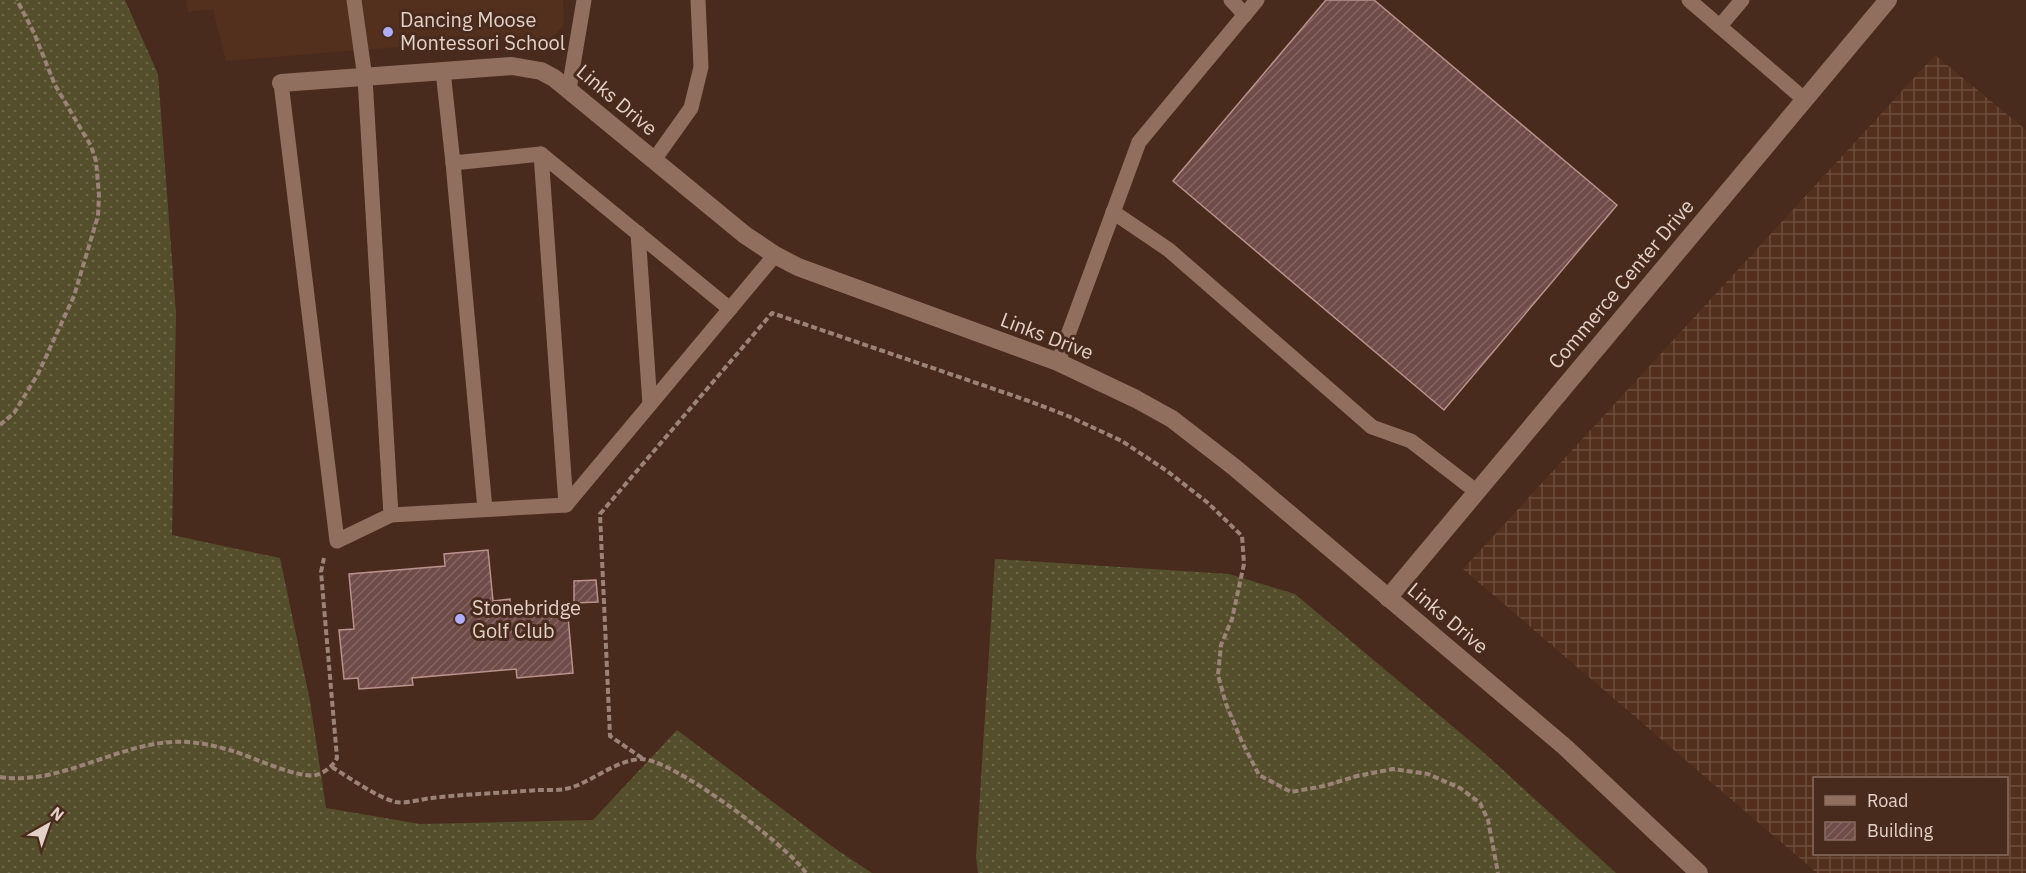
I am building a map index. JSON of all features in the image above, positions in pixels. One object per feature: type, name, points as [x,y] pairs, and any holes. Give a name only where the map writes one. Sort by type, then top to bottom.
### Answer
[{"type":"street","name":"Commerce Center Drive","points":[[1388,598],[1888,0]]},
{"type":"street","name":"Links Drive","points":[[281,83],[513,66],[541,71],[569,89],[745,235],[775,255],[798,267],[855,289],[1058,362],[1136,399],[1180,425],[1234,466],[1565,747],[1699,873]]},
{"type":"lane","points":[[354,0],[365,78],[391,514]]},
{"type":"lane","points":[[569,89],[584,0]]},
{"type":"lane","points":[[654,160],[691,108],[701,67],[698,0]]},
{"type":"lane","points":[[1231,0],[1245,15]]},
{"type":"lane","points":[[1058,362],[1139,142],[1257,0]]},
{"type":"lane","points":[[1689,0],[1805,100]]},
{"type":"lane","points":[[1720,26],[1742,0]]},
{"type":"lane","points":[[443,71],[485,509]]},
{"type":"lane","points":[[281,83],[337,540],[391,514],[566,504],[775,255]]},
{"type":"lane","points":[[453,163],[541,154],[730,309]]},
{"type":"lane","points":[[541,154],[566,504]]},
{"type":"lane","points":[[1113,213],[1169,250],[1372,427],[1411,441],[1477,492]]},
{"type":"lane","points":[[638,233],[650,404]]},
{"type":"path","points":[[0,425],[14,413],[38,374],[74,296],[98,216],[99,195],[96,161],[91,146],[55,85],[34,33],[17,0]]},
{"type":"path","points":[[807,873],[798,861],[776,841],[711,793],[670,768],[642,758],[610,736],[600,514],[772,313],[1068,416],[1122,441],[1200,496],[1242,536],[1243,572],[1232,619],[1221,645],[1218,675],[1230,713],[1259,775],[1291,792],[1393,769],[1428,774],[1460,788],[1480,803],[1488,820],[1498,873]]},
{"type":"path","points":[[0,777],[31,778],[113,754],[166,743],[196,742],[233,751],[297,773],[315,775],[332,766],[337,758],[321,572],[325,557],[337,540]]},
{"type":"path","points":[[332,766],[363,787],[397,802],[570,788],[597,777],[620,763],[642,758]]},
{"type":"shaded area","points":[[0,0],[125,0],[158,74],[176,313],[172,535],[280,558],[310,701],[326,808],[420,824],[593,820],[677,730],[837,850],[872,873],[0,873]]},
{"type":"shaded area","name":"Dancing Moose Montessori School","points":[[186,0],[563,0],[564,18],[563,27],[552,37],[545,39],[508,38],[226,61],[213,9],[188,12]]},
{"type":"shaded area","points":[[1935,55],[2026,130],[2026,873],[1817,873],[1463,569]]},
{"type":"shaded area","points":[[995,559],[1229,574],[1295,594],[1482,751],[1616,873],[978,873],[976,857]]},
{"type":"building","points":[[1326,0],[1374,0],[1617,205],[1444,410],[1173,181]]},
{"type":"building","name":"Stonebridge Golf Club","points":[[488,550],[493,601],[510,599],[511,610],[567,605],[573,673],[517,678],[516,669],[412,678],[413,685],[359,689],[358,678],[344,679],[339,630],[354,629],[349,574],[445,566],[444,554]]},
{"type":"building","points":[[596,580],[598,602],[574,603],[574,581]]},
{"type":"place","name":"Dancing Moose Montessori School","points":[[388,32]]},
{"type":"place","name":"Stonebridge Golf Club","points":[[460,619]]}]
